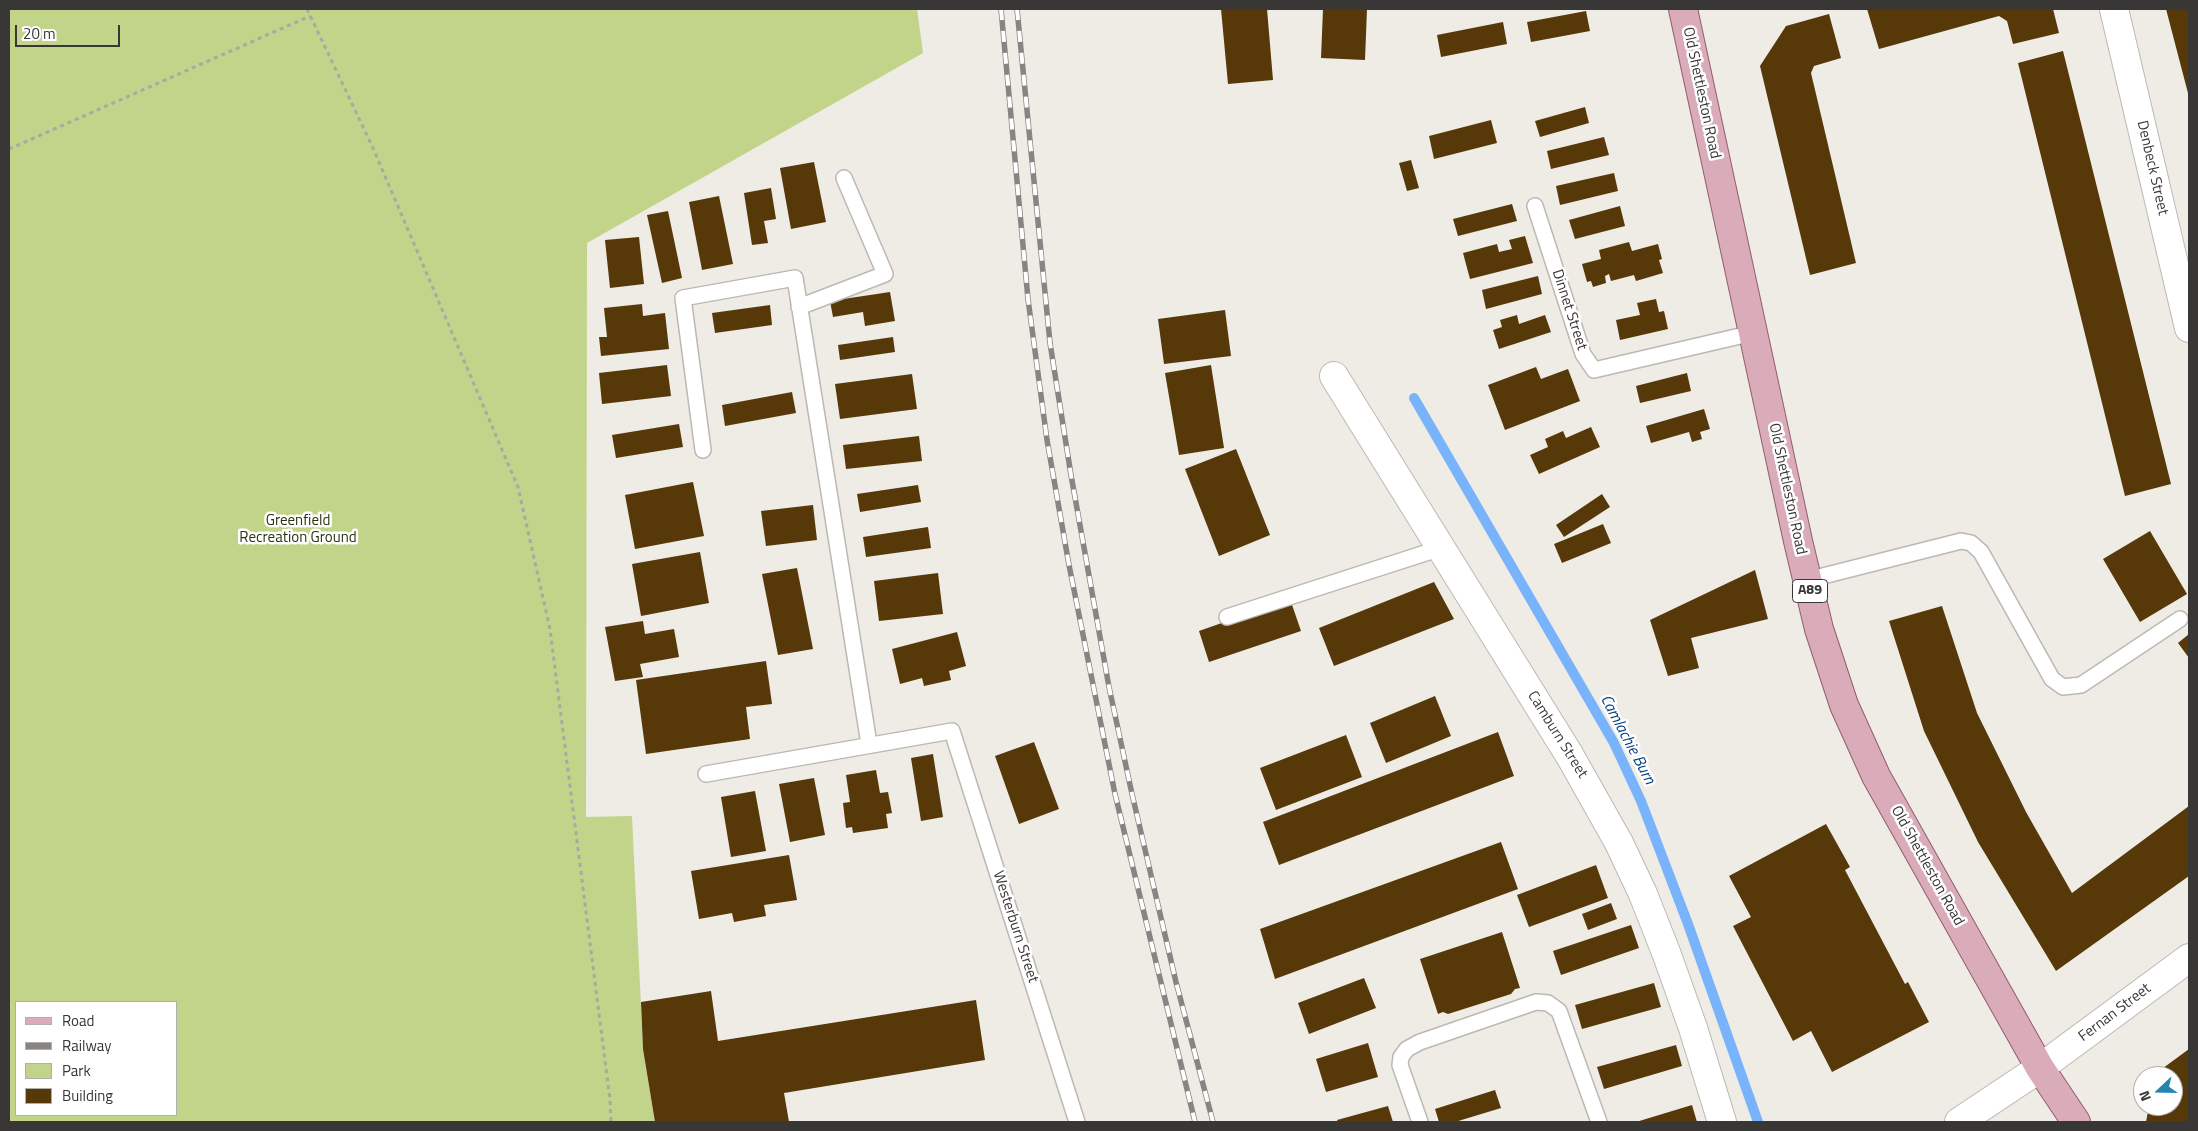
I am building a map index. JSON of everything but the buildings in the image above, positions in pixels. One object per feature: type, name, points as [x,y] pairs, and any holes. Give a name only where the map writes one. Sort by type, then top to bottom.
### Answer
[{"type":"main road","name":"Old Shettleston Road","points":[[1683,9],[1807,580],[1819,629],[1844,705],[1876,776],[2040,1068],[2076,1122]]},
{"type":"street","name":"Denbeck Street","points":[[2114,9],[2189,328]]},
{"type":"street","name":"Camburn Street","points":[[1334,376],[1570,756],[1619,843],[1643,894],[1668,955],[1722,1122]]},
{"type":"street","name":"Fernan Street","points":[[1959,1122],[2040,1068],[2189,958]]},
{"type":"lane","points":[[799,307],[885,274],[844,178]]},
{"type":"lane","name":"Dinnet Street","points":[[1535,206],[1583,354],[1594,370],[1753,333]]},
{"type":"lane","points":[[703,450],[682,298],[795,278],[870,744],[706,774]]},
{"type":"lane","points":[[1807,580],[1961,540],[1971,543],[1981,552],[2052,679],[2063,687],[2081,685],[2180,618]]},
{"type":"lane","points":[[1227,617],[1441,548]]},
{"type":"lane","name":"Westerburn Street","points":[[870,744],[952,731],[1077,1122]]},
{"type":"lane","points":[[1420,1122],[1400,1065],[1401,1057],[1420,1042],[1536,1002],[1548,1003],[1559,1011],[1599,1122]]},
{"type":"path","points":[[307,9],[373,148],[518,487],[550,628],[610,1100],[611,1122]]},
{"type":"path","points":[[9,149],[310,16]]},
{"type":"green space","name":"Greenfield Recreation Ground","points":[[9,9],[917,9],[923,53],[587,243],[586,817],[632,816],[643,1049],[655,1122],[9,1122]]},
{"type":"waterway","name":"Camlachie Burn","points":[[1414,398],[1614,743],[1641,801],[1688,924],[1758,1122]]},
{"type":"railway","points":[[1001,9],[1028,299],[1047,440],[1069,565],[1115,794],[1195,1122]]},
{"type":"railway","points":[[1017,9],[1050,343],[1071,475],[1109,687],[1132,794],[1176,982],[1213,1122]]}]
